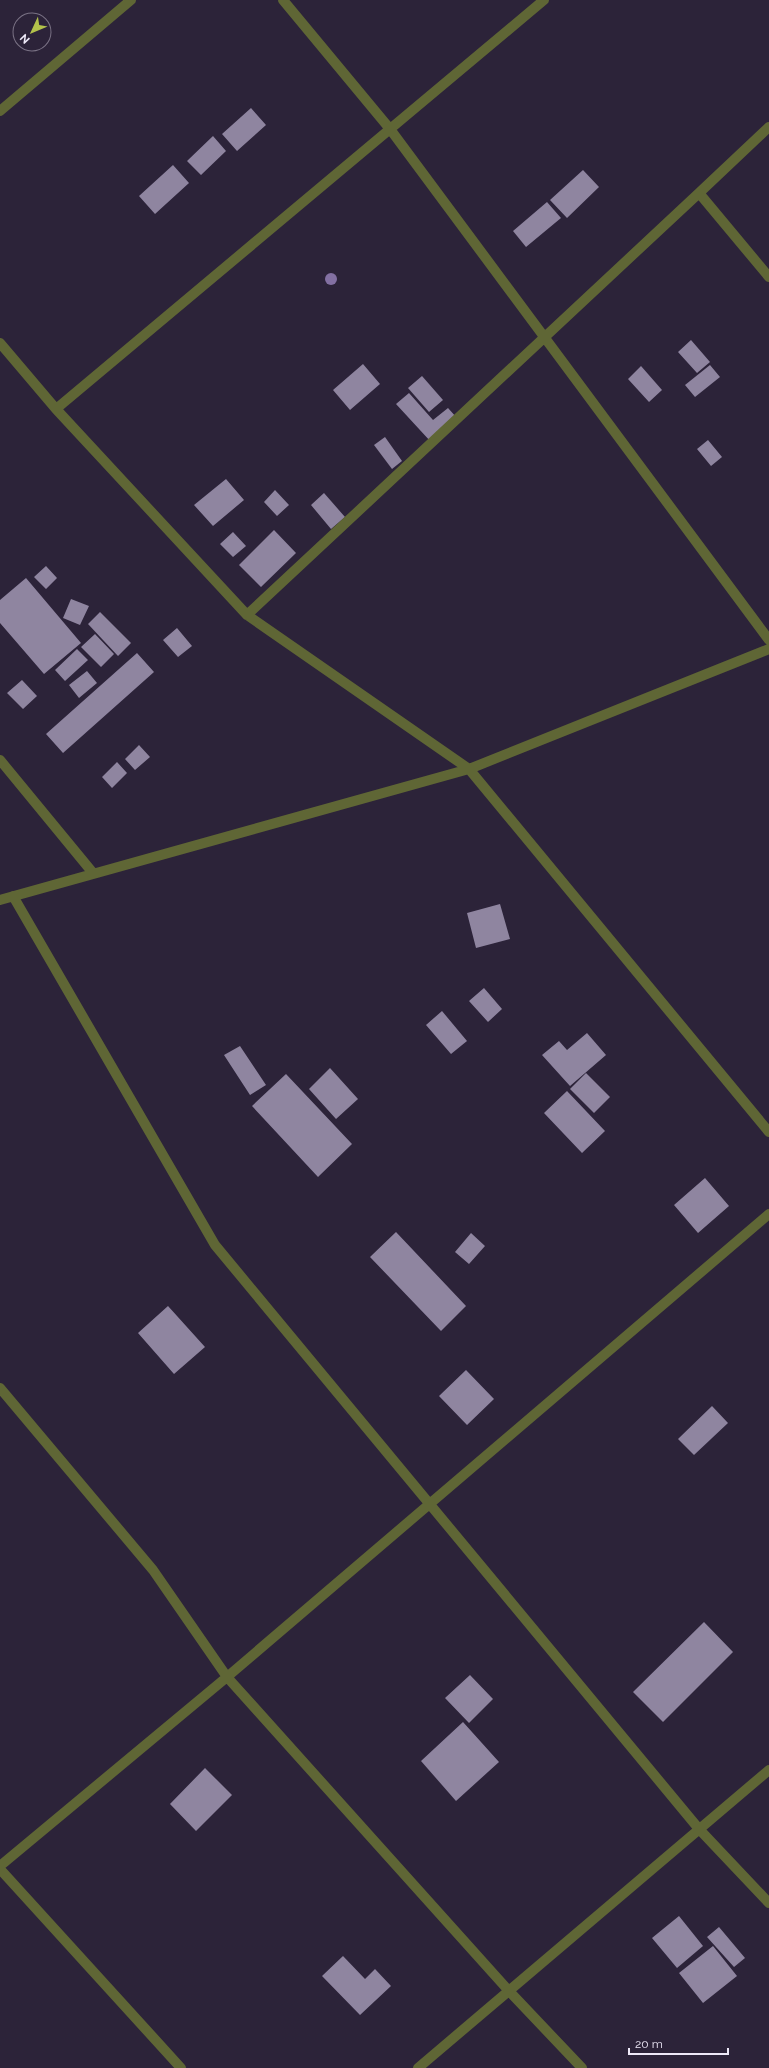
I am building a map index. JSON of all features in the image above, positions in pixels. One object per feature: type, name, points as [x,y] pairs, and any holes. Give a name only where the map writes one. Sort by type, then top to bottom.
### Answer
[{"type":"street","points":[[0,111],[131,0]]},
{"type":"street","points":[[283,0],[390,129],[769,640]]},
{"type":"street","points":[[56,409],[544,0]]},
{"type":"street","points":[[247,615],[769,127]]},
{"type":"street","points":[[700,193],[769,277]]},
{"type":"street","points":[[0,343],[56,409],[247,615],[469,769],[769,1132]]},
{"type":"street","points":[[0,900],[469,769],[769,649]]},
{"type":"street","points":[[0,760],[93,873]]},
{"type":"street","points":[[12,896],[215,1245],[699,1829],[769,1903]]},
{"type":"street","points":[[181,2068],[0,1868],[228,1677],[769,1214]]},
{"type":"street","points":[[0,1388],[153,1570],[228,1677],[509,1991],[582,2068]]},
{"type":"street","points":[[418,2068],[769,1770]]},
{"type":"building","points":[[251,108],[266,125],[237,151],[222,134]]},
{"type":"building","points":[[213,136],[226,151],[201,175],[187,161]]},
{"type":"building","points":[[173,165],[189,183],[155,214],[139,196]]},
{"type":"building","points":[[583,170],[599,187],[567,218],[550,200]]},
{"type":"building","points":[[547,202],[561,218],[526,247],[513,231]]},
{"type":"building","points":[[691,340],[710,362],[697,373],[678,352]]},
{"type":"building","points":[[363,364],[380,384],[350,410],[333,390]]},
{"type":"building","points":[[710,365],[720,377],[695,397],[685,385]]},
{"type":"building","points":[[641,366],[662,390],[649,402],[628,379]]},
{"type":"building","points":[[422,376],[443,400],[429,412],[408,388]]},
{"type":"building","points":[[409,393],[433,420],[448,408],[457,418],[431,442],[396,404]]},
{"type":"building","points":[[385,437],[402,461],[392,469],[374,445]]},
{"type":"building","points":[[708,440],[722,457],[711,466],[697,449]]},
{"type":"building","points":[[226,479],[244,500],[213,526],[194,505]]},
{"type":"building","points":[[275,490],[289,505],[277,516],[264,502]]},
{"type":"building","points":[[324,493],[345,517],[331,529],[311,505]]},
{"type":"building","points":[[274,530],[296,553],[261,587],[239,565]]},
{"type":"building","points":[[233,532],[246,546],[233,557],[220,544]]},
{"type":"building","points":[[46,566],[57,578],[46,589],[34,577]]},
{"type":"building","points":[[26,578],[81,643],[44,674],[0,623],[0,600]]},
{"type":"building","points":[[71,599],[89,606],[80,625],[63,618]]},
{"type":"building","points":[[100,612],[131,643],[118,656],[88,624]]},
{"type":"building","points":[[177,628],[192,646],[178,657],[163,640]]},
{"type":"building","points":[[95,634],[114,654],[101,667],[81,647]]},
{"type":"building","points":[[77,649],[88,660],[65,681],[55,670]]},
{"type":"building","points":[[137,653],[154,672],[63,753],[46,734]]},
{"type":"building","points":[[87,671],[97,683],[79,698],[69,685]]},
{"type":"building","points":[[22,680],[37,696],[23,709],[7,693]]},
{"type":"building","points":[[139,745],[150,757],[135,770],[125,759]]},
{"type":"building","points":[[117,762],[127,773],[112,788],[102,777]]},
{"type":"building","points":[[500,904],[510,939],[476,948],[467,913]]},
{"type":"building","points":[[484,988],[502,1009],[488,1022],[469,1001]]},
{"type":"building","points":[[442,1011],[467,1041],[451,1054],[426,1025]]},
{"type":"building","points":[[587,1033],[606,1055],[570,1086],[542,1055],[559,1041],[567,1050]]},
{"type":"building","points":[[240,1046],[266,1085],[250,1095],[224,1055]]},
{"type":"building","points":[[330,1068],[358,1099],[336,1119],[309,1089]]},
{"type":"building","points":[[586,1073],[610,1097],[594,1113],[570,1089]]},
{"type":"building","points":[[286,1074],[352,1144],[318,1177],[252,1106]]},
{"type":"building","points":[[567,1091],[605,1131],[582,1153],[544,1113]]},
{"type":"building","points":[[705,1178],[729,1206],[698,1233],[674,1205]]},
{"type":"building","points":[[396,1232],[466,1306],[441,1331],[370,1257]]},
{"type":"building","points":[[471,1233],[485,1246],[469,1264],[455,1252]]},
{"type":"building","points":[[168,1306],[205,1347],[174,1374],[138,1333]]},
{"type":"building","points":[[466,1370],[494,1399],[467,1425],[439,1396]]},
{"type":"building","points":[[712,1406],[728,1423],[694,1455],[678,1439]]},
{"type":"building","points":[[704,1622],[733,1652],[663,1722],[633,1692]]},
{"type":"building","points":[[470,1675],[493,1699],[469,1723],[445,1698]]},
{"type":"building","points":[[463,1722],[499,1762],[456,1801],[421,1761]]},
{"type":"building","points":[[205,1768],[232,1795],[196,1831],[170,1804]]},
{"type":"building","points":[[679,1916],[703,1946],[677,1968],[652,1938]]},
{"type":"building","points":[[719,1927],[745,1958],[734,1967],[707,1937]]},
{"type":"building","points":[[713,1946],[737,1976],[703,2003],[679,1973]]},
{"type":"building","points":[[343,1956],[365,1979],[375,1969],[391,1986],[360,2015],[322,1976]]}]
